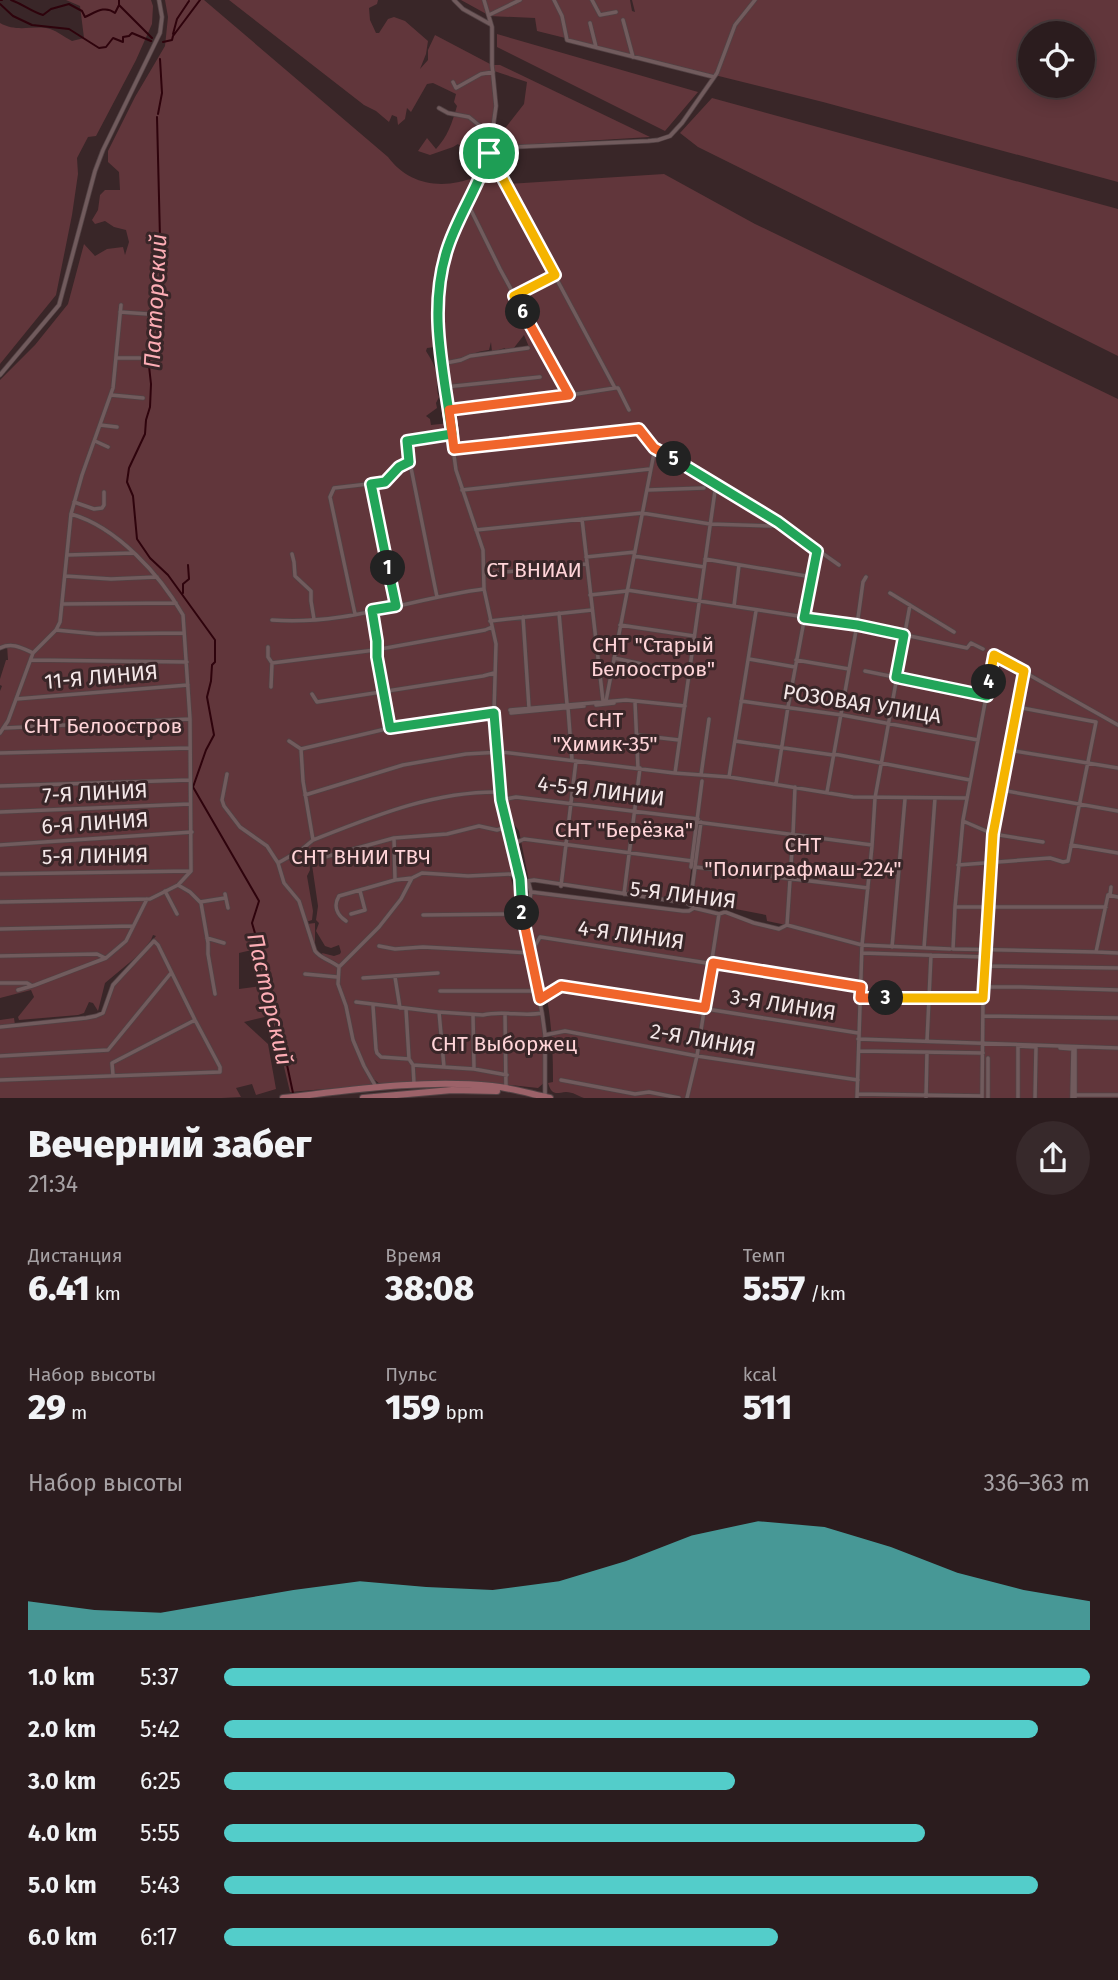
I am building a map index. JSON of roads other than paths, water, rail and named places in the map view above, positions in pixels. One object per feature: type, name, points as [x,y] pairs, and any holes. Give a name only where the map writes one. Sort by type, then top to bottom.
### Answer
[{"type":"main road","points":[[283,1098],[414,1085],[464,1084],[506,1088],[548,1097]]},
{"type":"main road","points":[[363,1098],[464,1090],[531,1094]]},
{"type":"street","points":[[0,375],[59,305],[94,171],[160,33],[162,17],[159,0]]},
{"type":"street","points":[[454,0],[463,9],[491,24]]},
{"type":"street","points":[[484,0],[491,24],[496,106],[492,136],[480,178],[449,243],[440,274],[437,306],[441,364],[456,470],[483,550],[484,589],[496,644],[494,713],[500,792],[521,881],[522,914],[540,999],[548,1097]]},
{"type":"street","points":[[489,15],[520,0]]},
{"type":"street","points":[[554,0],[562,16],[567,40],[714,77]]},
{"type":"street","points":[[592,0],[600,15],[616,12]]},
{"type":"street","points":[[489,150],[665,139],[682,122],[714,77],[735,25],[755,0]]},
{"type":"street","points":[[623,20],[633,57]]},
{"type":"street","points":[[590,23],[596,47]]},
{"type":"street","points":[[453,82],[456,88],[481,74],[493,72]]},
{"type":"street","points":[[439,108],[448,114],[468,117],[492,136]]},
{"type":"street","points":[[489,150],[629,410]]},
{"type":"street","points":[[467,202],[514,296],[569,395]]},
{"type":"street","points":[[514,296],[555,275]]},
{"type":"street","points":[[0,733],[5,728],[33,653],[57,630],[60,622],[71,514],[113,388],[121,304]]},
{"type":"street","points":[[120,312],[148,314]]},
{"type":"street","points":[[441,364],[470,356],[528,348]]},
{"type":"street","points":[[116,358],[140,358]]},
{"type":"street","points":[[445,387],[540,377]]},
{"type":"street","points":[[449,410],[615,388]]},
{"type":"street","points":[[111,395],[143,398]]},
{"type":"street","points":[[100,425],[117,427]]},
{"type":"street","points":[[454,449],[639,429],[654,448],[780,524],[839,565]]},
{"type":"street","points":[[437,597],[407,441],[452,434]]},
{"type":"street","points":[[94,441],[108,447]]},
{"type":"street","points":[[605,702],[654,448]]},
{"type":"street","points":[[355,614],[330,497],[334,488],[385,482],[399,467],[409,462]]},
{"type":"street","points":[[462,490],[650,469]]},
{"type":"street","points":[[371,484],[396,606]]},
{"type":"street","points":[[675,773],[716,484]]},
{"type":"street","points":[[648,490],[704,488]]},
{"type":"street","points":[[74,502],[94,509],[102,508],[104,492]]},
{"type":"street","points":[[475,530],[642,513],[710,524],[780,524]]},
{"type":"street","points":[[0,902],[147,899],[178,885],[191,871],[190,719],[183,615],[177,603],[139,557],[120,541],[81,517],[71,514]]},
{"type":"street","points":[[582,519],[605,702]]},
{"type":"street","points":[[776,784],[817,551]]},
{"type":"street","points":[[67,555],[134,553]]},
{"type":"street","points":[[292,554],[296,579],[311,589],[314,619]]},
{"type":"street","points":[[586,557],[634,554],[704,567]]},
{"type":"street","points":[[705,559],[812,576]]},
{"type":"street","points":[[484,574],[587,564]]},
{"type":"street","points":[[734,606],[740,565]]},
{"type":"street","points":[[65,576],[156,578]]},
{"type":"street","points":[[827,792],[866,577]]},
{"type":"street","points":[[272,620],[291,621],[355,614],[484,589]]},
{"type":"street","points":[[590,595],[627,591],[699,599],[756,611],[857,625],[967,648],[971,643],[983,649]]},
{"type":"street","points":[[890,593],[954,632]]},
{"type":"street","points":[[62,604],[177,603]]},
{"type":"street","points":[[910,605],[875,798],[862,945],[857,1096],[984,1097]]},
{"type":"street","points":[[372,610],[377,657],[390,728]]},
{"type":"street","points":[[490,621],[592,610]]},
{"type":"street","points":[[729,777],[756,611]]},
{"type":"street","points":[[559,613],[574,760],[561,886]]},
{"type":"street","points":[[523,617],[529,708]]},
{"type":"street","points":[[620,625],[694,636]]},
{"type":"street","points":[[272,663],[377,649],[492,627]]},
{"type":"street","points":[[57,630],[97,634],[185,633]]},
{"type":"street","points":[[0,648],[15,645],[33,653]]},
{"type":"street","points":[[268,648],[268,657],[272,663],[271,687]]},
{"type":"street","points":[[952,949],[963,821],[994,655],[1118,725]]},
{"type":"street","points":[[614,658],[660,668],[690,671]]},
{"type":"street","points":[[748,659],[795,667]]},
{"type":"street","points":[[31,660],[187,662]]},
{"type":"street","points":[[796,660],[849,669]]},
{"type":"street","points":[[865,671],[987,696]]},
{"type":"street","points":[[984,1097],[983,998],[993,834],[1024,671]]},
{"type":"street","points":[[312,694],[317,702],[494,673]]},
{"type":"street","name":"11-Я ЛИНИЯ","points":[[16,699],[188,685]]},
{"type":"street","points":[[584,706],[568,706],[529,708],[510,712],[568,706],[605,702],[626,700],[685,706]]},
{"type":"street","name":"РОЗОВАЯ УЛИЦА","points":[[741,701],[842,715],[978,740]]},
{"type":"street","points":[[596,705],[618,702]]},
{"type":"street","points":[[624,894],[639,768],[635,702]]},
{"type":"street","points":[[958,865],[1050,859],[1068,861],[1096,722],[1017,707]]},
{"type":"street","points":[[289,741],[301,749],[390,728],[494,713]]},
{"type":"street","points":[[5,728],[190,719]]},
{"type":"street","points":[[702,775],[709,719]]},
{"type":"street","points":[[636,735],[680,740]]},
{"type":"street","points":[[735,741],[880,762],[970,780]]},
{"type":"street","points":[[572,750],[637,743]]},
{"type":"street","points":[[0,753],[190,747]]},
{"type":"street","points":[[301,749],[305,795],[313,839]]},
{"type":"street","points":[[1009,750],[1118,768]]},
{"type":"street","points":[[305,795],[403,765],[467,754],[497,752],[729,777],[875,798],[967,798]]},
{"type":"street","points":[[227,774],[222,800],[227,812],[240,827],[267,846],[278,863],[284,883],[299,901],[315,951],[339,967]]},
{"type":"street","points":[[0,786],[190,780]]},
{"type":"street","points":[[346,921],[337,911],[337,898],[341,895],[394,880],[409,880],[422,873],[431,872],[468,876],[511,874],[521,881],[534,880],[690,905],[702,781]]},
{"type":"street","points":[[787,925],[795,787]]},
{"type":"street","points":[[1001,790],[1118,811]]},
{"type":"street","points":[[278,863],[301,850],[313,839],[390,810],[441,797],[481,791],[500,792]]},
{"type":"street","name":"4-5-Я ЛИНИИ","points":[[501,800],[516,797],[699,821]]},
{"type":"street","points":[[892,947],[905,798]]},
{"type":"street","points":[[924,948],[935,798]]},
{"type":"street","name":"7-Я ЛИНИЯ","points":[[0,812],[191,804]]},
{"type":"street","points":[[699,821],[872,845]]},
{"type":"street","points":[[693,867],[699,821]]},
{"type":"street","points":[[963,821],[993,834],[1044,842]]},
{"type":"street","points":[[325,857],[394,838],[447,834],[479,826],[498,830],[507,827]]},
{"type":"street","name":"6-Я ЛИНИЯ","points":[[0,845],[192,832]]},
{"type":"street","points":[[394,838],[394,880]]},
{"type":"street","points":[[513,844],[524,839],[692,861]]},
{"type":"street","points":[[1071,845],[1118,853]]},
{"type":"street","points":[[693,867],[868,888]]},
{"type":"street","name":"5-Я ЛИНИЯ","points":[[0,874],[191,871]]},
{"type":"street","points":[[377,1088],[355,1046],[337,976],[339,967],[379,927],[401,899],[409,880]]},
{"type":"street","points":[[528,881],[531,892],[529,905]]},
{"type":"street","points":[[178,885],[200,902],[215,994]]},
{"type":"street","points":[[1096,951],[1111,887]]},
{"type":"street","points":[[165,891],[177,915]]},
{"type":"street","points":[[351,914],[365,910],[360,891]]},
{"type":"street","name":"5-Я ЛИНИЯ","points":[[531,892],[683,911],[689,911],[690,905],[719,914],[725,912],[779,929],[787,925],[862,945],[1118,953]]},
{"type":"street","points":[[1109,895],[1118,897]]},
{"type":"street","points":[[200,902],[225,896],[228,908]]},
{"type":"street","points":[[18,990],[52,980],[106,958],[126,941],[147,899]]},
{"type":"street","points":[[955,907],[1106,907]]},
{"type":"street","points":[[423,915],[522,914]]},
{"type":"street","points":[[687,1098],[697,1056],[719,914]]},
{"type":"street","points":[[0,929],[133,926]]},
{"type":"street","points":[[207,938],[224,943]]},
{"type":"street","points":[[531,953],[539,938]]},
{"type":"street","name":"4-Я ЛИНИЯ","points":[[528,939],[539,938],[713,963],[861,987]]},
{"type":"street","points":[[0,1027],[100,1015],[113,985],[152,942],[157,942],[220,1067],[220,1072],[0,1080]]},
{"type":"street","points":[[379,946],[395,949],[423,947],[531,953]]},
{"type":"street","points":[[862,953],[985,957]]},
{"type":"street","points":[[0,956],[97,954],[106,958]]},
{"type":"street","points":[[927,1041],[931,955]]},
{"type":"street","points":[[985,966],[1118,968]]},
{"type":"street","points":[[0,1056],[107,1050],[172,972]]},
{"type":"street","points":[[363,978],[438,972]]},
{"type":"street","points":[[305,974],[337,976]]},
{"type":"street","points":[[395,977],[400,1008]]},
{"type":"street","points":[[0,983],[27,983],[32,986]]},
{"type":"street","name":"3-Я ЛИНИЯ","points":[[540,999],[561,986],[859,1033]]},
{"type":"street","points":[[984,987],[1118,990]]},
{"type":"street","points":[[440,991],[538,991]]},
{"type":"street","points":[[860,998],[983,998]]},
{"type":"street","points":[[356,1002],[473,1015],[526,1016],[542,1013]]},
{"type":"street","points":[[373,1005],[377,1053],[380,1056],[409,1059]]},
{"type":"street","points":[[406,1009],[409,1059],[413,1065],[414,1085]]},
{"type":"street","points":[[439,1012],[444,1067]]},
{"type":"street","points":[[505,1014],[506,1088]]},
{"type":"street","points":[[473,1015],[474,1069]]},
{"type":"street","points":[[983,1016],[1118,1018]]},
{"type":"street","points":[[113,1075],[112,1063],[195,1020]]},
{"type":"street","name":"2-Я ЛИНИЯ","points":[[545,1035],[565,1031],[697,1056],[858,1080]]},
{"type":"street","points":[[858,1039],[1036,1046]]},
{"type":"street","points":[[1018,1098],[1018,1046],[1118,1048]]},
{"type":"street","points":[[1035,1098],[1036,1046]]},
{"type":"street","points":[[1074,1097],[1075,1046]]},
{"type":"street","points":[[1060,1048],[1073,1049],[1074,1097]]},
{"type":"street","points":[[858,1051],[983,1054]]},
{"type":"street","points":[[926,1096],[927,1053]]},
{"type":"street","points":[[984,1097],[988,1058]]},
{"type":"street","points":[[413,1065],[474,1069],[507,1075]]},
{"type":"street","points":[[561,1080],[635,1094],[643,1092],[679,1098]]},
{"type":"street","points":[[1074,1097],[1118,1095]]},
{"type":"waterway","points":[[11,0],[43,15],[51,9],[69,4],[82,11],[85,17],[104,9],[115,13],[119,0]]},
{"type":"waterway","points":[[163,42],[172,40],[200,0]]},
{"type":"waterway","points":[[173,34],[177,19],[189,1]]},
{"type":"waterway","points":[[0,4],[13,16],[32,25],[69,29],[99,48],[106,47],[113,38],[123,42],[123,37],[132,33],[151,41]]},
{"type":"waterway","points":[[119,5],[152,38]]},
{"type":"waterway","points":[[158,114],[162,93],[160,59]]},
{"type":"waterway","name":"Пасторский","points":[[157,117],[161,278],[151,294],[150,407],[145,434],[129,468],[127,482],[133,496],[137,539],[150,558],[168,575],[215,640],[215,662],[212,665],[207,697],[214,735],[193,787],[259,901],[252,923],[270,985],[293,1093]]},
{"type":"waterway","points":[[183,593],[183,584],[189,579],[188,565]]},
{"type":"park label","name":"СТ ВНИАИ","points":[[534,570]]},
{"type":"park label","name":"СНТ \"Старый Белоостров\"","points":[[653,657]]},
{"type":"park label","name":"СНТ Белоостров","points":[[103,726]]},
{"type":"park label","name":"СНТ \"Химик-35\"","points":[[605,732]]},
{"type":"park label","name":"СНТ \"Берёзка\"","points":[[624,830]]},
{"type":"park label","name":"СНТ ВНИИ ТВЧ","points":[[361,857]]},
{"type":"park label","name":"СНТ \"Полиграфмаш-224\"","points":[[803,857]]},
{"type":"park label","name":"СНТ Выборжец","points":[[504,1044]]}]
